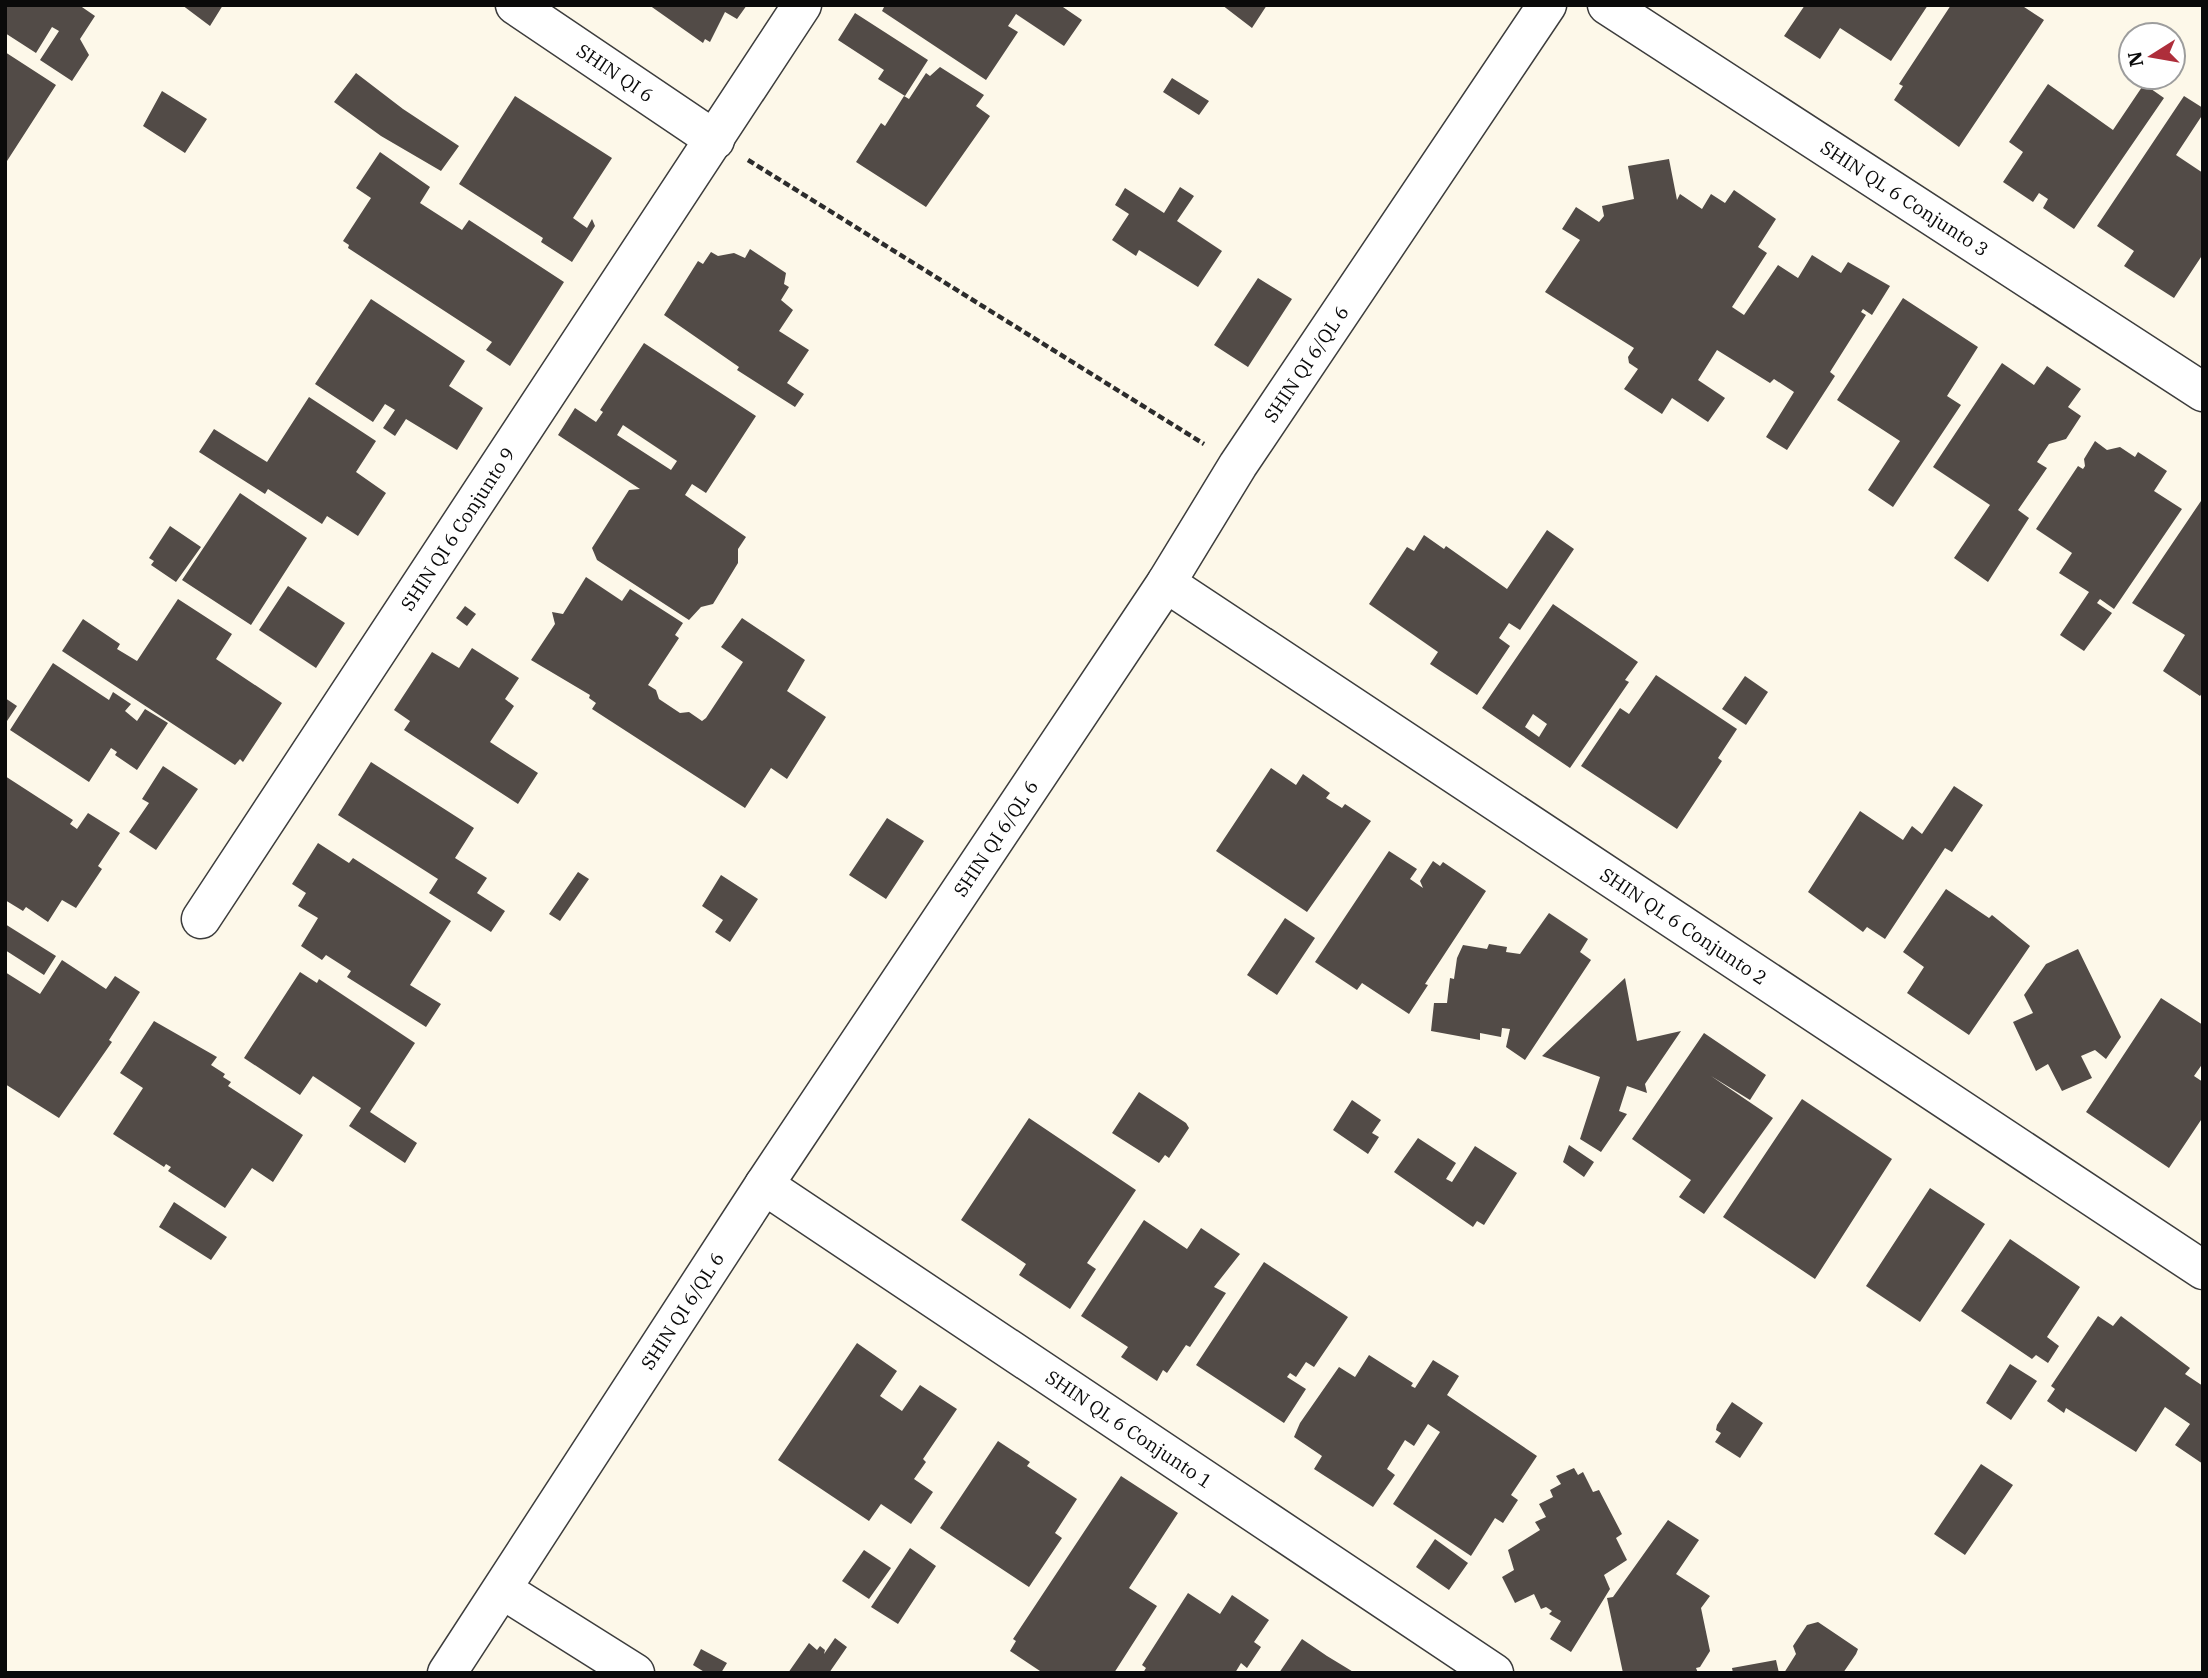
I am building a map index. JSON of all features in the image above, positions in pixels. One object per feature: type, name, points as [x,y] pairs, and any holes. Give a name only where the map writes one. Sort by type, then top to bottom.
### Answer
[{"type":"street","name":"SHIN QI 6","points":[[515,5],[715,140]]},
{"type":"street","name":"SHIN QI 6 Conjunto 9","points":[[201,919],[802,5]]},
{"type":"street","name":"SHIN QI 6/QL 6","points":[[447,1673],[503,1591],[764,1185],[1166,583],[1238,465],[1547,5]]},
{"type":"street","name":"SHIN QL 6 Conjunto 3","points":[[1607,5],[2203,392]]},
{"type":"street","name":"SHIN QL 6 Conjunto 2","points":[[1166,583],[2203,1270]]},
{"type":"street","name":"SHIN QL 6 Conjunto 1","points":[[764,1185],[1493,1673]]},
{"type":"street","points":[[503,1591],[635,1673]]},
{"type":"path","points":[[715,140],[1238,465]]},
{"type":"building","points":[[5,5],[79,5],[95,16],[80,39],[89,55],[72,81],[40,60],[59,31],[52,27],[36,53],[5,33]]},
{"type":"building","points":[[182,5],[223,5],[210,26]]},
{"type":"building","points":[[649,5],[747,5],[737,19],[725,12],[710,42],[705,39],[703,43]]},
{"type":"building","points":[[885,5],[1060,5],[1082,20],[1064,46],[1016,14],[1008,26],[1018,32],[986,80],[882,11]]},
{"type":"building","points":[[1222,5],[1267,5],[1252,28]]},
{"type":"building","points":[[1805,5],[1928,5],[1891,61],[1840,28],[1820,59],[1784,36]]},
{"type":"building","points":[[1951,5],[2021,5],[2044,20],[1959,147],[1894,100],[1903,86],[1899,84]]},
{"type":"building","points":[[855,13],[928,60],[905,96],[878,79],[884,70],[838,40]]},
{"type":"building","points":[[5,52],[56,85],[7,161],[5,159]]},
{"type":"building","points":[[940,67],[984,95],[976,106],[990,116],[926,207],[856,162],[881,123],[885,126],[904,96],[909,99],[926,73],[930,76]]},
{"type":"building","points":[[356,73],[403,109],[459,146],[441,171],[381,136],[334,102]]},
{"type":"building","points":[[1172,78],[1209,101],[1199,115],[1163,92]]},
{"type":"building","points":[[2048,84],[2113,130],[2139,91],[2154,91],[2164,98],[2074,229],[2043,208],[2048,199],[2039,193],[2033,202],[2003,182],[2023,152],[2009,142]]},
{"type":"building","points":[[162,91],[207,119],[185,153],[143,126]]},
{"type":"building","points":[[515,96],[612,158],[573,218],[587,228],[592,219],[595,226],[572,262],[541,242],[543,238],[459,184]]},
{"type":"building","points":[[2184,96],[2203,108],[2203,114],[2176,155],[2203,173],[2203,254],[2174,298],[2124,266],[2134,251],[2097,226]]},
{"type":"building","points":[[380,152],[430,187],[420,203],[462,230],[469,220],[564,282],[510,366],[486,350],[492,342],[348,248],[349,245],[343,241],[371,198],[356,188]]},
{"type":"building","points":[[1669,159],[1677,200],[1680,194],[1702,209],[1711,194],[1725,203],[1734,190],[1776,219],[1758,247],[1767,253],[1732,307],[1744,315],[1778,265],[1798,278],[1812,255],[1841,273],[1848,262],[1890,286],[1872,315],[1863,309],[1861,312],[1866,315],[1830,372],[1835,376],[1787,450],[1766,437],[1794,392],[1774,379],[1770,383],[1717,350],[1698,380],[1725,398],[1708,422],[1672,398],[1662,414],[1624,389],[1638,369],[1629,363],[1628,357],[1634,348],[1545,292],[1580,240],[1562,229],[1576,207],[1599,222],[1604,216],[1602,206],[1634,199],[1628,166]]},
{"type":"building","points":[[1180,187],[1194,196],[1177,221],[1222,251],[1198,287],[1139,250],[1136,256],[1112,240],[1129,214],[1115,205],[1125,188],[1164,213]]},
{"type":"building","points":[[750,249],[786,273],[784,284],[789,287],[781,300],[793,310],[779,331],[809,350],[787,383],[804,394],[795,407],[737,370],[739,367],[664,315],[698,261],[703,264],[711,252],[718,256],[734,253],[745,258]]},
{"type":"building","points":[[1258,278],[1292,299],[1248,367],[1214,345]]},
{"type":"building","points":[[1903,298],[1978,347],[1947,396],[1961,405],[1893,507],[1868,490],[1900,441],[1837,400]]},
{"type":"building","points":[[371,299],[465,361],[449,386],[483,408],[457,450],[406,419],[395,436],[383,428],[395,410],[385,404],[373,422],[315,384]]},
{"type":"building","points":[[644,343],[756,416],[706,493],[692,484],[685,495],[746,537],[738,549],[738,563],[713,604],[701,607],[689,620],[597,560],[592,548],[629,490],[640,489],[558,435],[575,408],[596,422],[603,412],[600,410]],"holes":[[[623,425],[677,461],[671,470],[617,435]]]},
{"type":"building","points":[[2002,363],[2034,385],[2047,366],[2081,389],[2068,407],[2081,416],[2066,439],[2049,444],[2037,462],[2047,468],[2018,510],[2029,518],[1988,582],[1954,558],[1990,505],[1933,467]]},
{"type":"building","points":[[309,397],[376,441],[356,472],[386,493],[358,536],[327,516],[322,524],[268,489],[265,494],[199,452],[214,429],[267,462]]},
{"type":"building","points":[[2095,441],[2107,450],[2120,447],[2135,457],[2138,452],[2167,471],[2154,491],[2182,509],[2114,609],[2100,599],[2097,603],[2112,613],[2084,651],[2060,635],[2089,592],[2059,573],[2072,553],[2036,529],[2078,466],[2083,469],[2084,459]]},
{"type":"building","points":[[240,493],[307,538],[251,625],[182,580]]},
{"type":"building","points":[[2203,498],[2203,692],[2200,696],[2163,671],[2185,635],[2132,603]]},
{"type":"building","points":[[170,526],[201,547],[176,582],[151,565],[154,561],[149,558]]},
{"type":"building","points":[[1547,530],[1574,549],[1520,630],[1509,623],[1499,638],[1510,646],[1477,695],[1430,664],[1438,652],[1369,604],[1407,547],[1414,551],[1424,535],[1444,549],[1446,546],[1507,589]]},
{"type":"building","points":[[586,577],[622,601],[630,589],[683,623],[675,635],[679,638],[648,685],[656,690],[659,699],[680,713],[689,712],[702,721],[706,718],[743,662],[721,647],[742,618],[805,660],[787,691],[826,717],[787,779],[771,768],[745,808],[592,709],[596,703],[589,698],[590,695],[531,660],[555,624],[552,612],[563,614]]},
{"type":"building","points":[[288,586],[345,623],[316,668],[259,630]]},
{"type":"building","points":[[178,599],[232,634],[216,659],[282,703],[243,762],[240,759],[235,765],[62,651],[83,619],[120,644],[117,649],[137,661]]},
{"type":"building","points":[[1553,604],[1638,662],[1625,680],[1629,682],[1570,768],[1482,708]],"holes":[[[1533,714],[1547,724],[1539,737],[1525,727]]]},
{"type":"building","points":[[465,606],[476,614],[467,626],[456,618]]},
{"type":"building","points":[[472,648],[519,678],[505,699],[514,706],[490,742],[538,773],[518,804],[404,730],[410,721],[394,710],[432,652],[459,668]]},
{"type":"building","points":[[53,663],[109,700],[113,692],[131,704],[125,711],[137,721],[145,709],[168,723],[137,770],[115,755],[117,752],[111,748],[89,782],[10,730]]},
{"type":"building","points":[[1656,675],[1737,729],[1718,758],[1722,761],[1677,829],[1581,766],[1620,708],[1629,714]]},
{"type":"building","points":[[1745,676],[1768,692],[1746,725],[1722,709]]},
{"type":"building","points":[[5,698],[17,706],[5,724]]},
{"type":"building","points":[[371,762],[474,828],[455,858],[487,878],[477,893],[505,911],[491,932],[429,893],[438,879],[338,815]]},
{"type":"building","points":[[163,766],[198,789],[156,850],[129,832],[149,803],[142,799]]},
{"type":"building","points":[[1271,768],[1296,785],[1303,774],[1330,793],[1326,798],[1342,808],[1345,804],[1371,821],[1307,912],[1216,851]]},
{"type":"building","points":[[5,776],[73,820],[70,824],[77,829],[88,813],[120,833],[98,866],[102,869],[76,908],[62,900],[48,922],[26,907],[23,911],[5,900]]},
{"type":"building","points":[[1954,786],[1983,805],[1952,852],[1945,848],[1885,939],[1867,927],[1863,932],[1808,892],[1860,811],[1903,840],[1912,826],[1922,834]]},
{"type":"building","points":[[887,818],[924,841],[886,899],[849,875]]},
{"type":"building","points":[[318,843],[349,863],[353,858],[451,921],[410,985],[441,1004],[426,1027],[347,977],[351,971],[326,955],[322,960],[301,946],[318,918],[298,906],[306,893],[292,884]]},
{"type":"building","points":[[1389,851],[1417,869],[1410,879],[1423,888],[1420,881],[1433,861],[1440,866],[1443,862],[1486,891],[1425,984],[1428,985],[1409,1014],[1362,983],[1357,990],[1315,962]]},
{"type":"building","points":[[578,872],[589,879],[560,921],[549,914]]},
{"type":"building","points":[[721,875],[758,899],[730,942],[715,932],[723,920],[702,906]]},
{"type":"building","points":[[1946,889],[1989,918],[1992,915],[2030,946],[1969,1035],[1907,993],[1924,967],[1903,952]]},
{"type":"building","points":[[1549,913],[1588,939],[1580,952],[1591,960],[1525,1060],[1506,1047],[1510,1029],[1502,1028],[1501,1037],[1480,1033],[1480,1040],[1431,1031],[1434,1003],[1447,1003],[1450,978],[1454,979],[1457,958],[1463,945],[1487,949],[1489,944],[1507,947],[1506,952],[1520,954]]},
{"type":"building","points":[[1285,918],[1315,938],[1277,995],[1247,975]]},
{"type":"building","points":[[5,924],[56,956],[44,975],[5,950]]},
{"type":"building","points":[[2078,949],[2121,1037],[2106,1059],[2095,1050],[2081,1056],[2092,1078],[2062,1091],[2048,1064],[2036,1071],[2013,1022],[2033,1013],[2024,995],[2046,964]]},
{"type":"building","points":[[62,960],[106,989],[115,976],[140,992],[109,1040],[112,1042],[59,1118],[5,1084],[5,972],[40,994]]},
{"type":"building","points":[[300,972],[317,983],[319,979],[415,1043],[370,1112],[417,1143],[405,1163],[349,1126],[361,1108],[313,1076],[300,1095],[244,1058]]},
{"type":"building","points":[[1625,978],[1637,1041],[1681,1031],[1645,1084],[1647,1093],[1627,1086],[1619,1111],[1627,1114],[1601,1152],[1580,1139],[1600,1077],[1542,1056]]},
{"type":"building","points":[[2161,998],[2203,1025],[2203,1063],[2194,1076],[2203,1082],[2203,1117],[2169,1168],[2086,1112]]},
{"type":"building","points":[[154,1021],[217,1057],[211,1065],[225,1074],[223,1077],[231,1082],[228,1086],[303,1135],[273,1182],[252,1168],[225,1208],[168,1171],[171,1167],[166,1164],[164,1167],[113,1134],[143,1088],[120,1073]]},
{"type":"building","points":[[1704,1033],[1766,1075],[1750,1100],[1711,1076],[1773,1118],[1704,1214],[1679,1197],[1691,1180],[1632,1139]]},
{"type":"building","points":[[1139,1092],[1186,1123],[1189,1128],[1169,1158],[1165,1155],[1159,1163],[1112,1133]]},
{"type":"building","points":[[1802,1099],[1892,1159],[1815,1279],[1723,1217]]},
{"type":"building","points":[[1352,1100],[1381,1120],[1372,1133],[1379,1137],[1368,1154],[1333,1130]]},
{"type":"building","points":[[1029,1118],[1136,1190],[1087,1263],[1096,1269],[1070,1309],[1019,1275],[1026,1264],[961,1220]]},
{"type":"building","points":[[1418,1138],[1456,1163],[1446,1179],[1452,1182],[1475,1146],[1517,1173],[1484,1225],[1477,1221],[1473,1227],[1394,1172]]},
{"type":"building","points":[[1569,1145],[1594,1162],[1584,1177],[1563,1162]]},
{"type":"building","points":[[1930,1188],[1985,1224],[1920,1322],[1866,1286]]},
{"type":"building","points":[[174,1202],[227,1237],[211,1260],[159,1227]]},
{"type":"building","points":[[1144,1220],[1187,1249],[1201,1228],[1240,1254],[1214,1287],[1226,1293],[1190,1347],[1186,1345],[1167,1373],[1163,1370],[1157,1381],[1121,1357],[1128,1347],[1081,1316]]},
{"type":"building","points":[[2010,1239],[2080,1287],[2047,1337],[2059,1346],[2048,1363],[2036,1355],[2032,1359],[1961,1311]]},
{"type":"building","points":[[1264,1262],[1348,1317],[1314,1367],[1306,1362],[1296,1377],[1290,1373],[1287,1377],[1306,1389],[1284,1423],[1196,1365]]},
{"type":"building","points":[[2098,1316],[2113,1326],[2121,1316],[2190,1368],[2185,1374],[2203,1386],[2203,1464],[2175,1445],[2190,1424],[2165,1407],[2136,1452],[2066,1408],[2064,1413],[2047,1401],[2055,1389],[2051,1386]]},
{"type":"building","points":[[857,1343],[897,1371],[880,1396],[902,1411],[920,1385],[957,1409],[923,1459],[926,1462],[914,1479],[933,1492],[911,1524],[881,1504],[869,1521],[778,1460]]},
{"type":"building","points":[[1369,1355],[1413,1383],[1411,1386],[1415,1388],[1433,1360],[1459,1376],[1447,1395],[1537,1456],[1511,1495],[1518,1500],[1503,1523],[1495,1518],[1471,1556],[1393,1504],[1440,1432],[1428,1424],[1414,1446],[1405,1440],[1387,1469],[1395,1475],[1373,1507],[1314,1469],[1322,1456],[1294,1437],[1300,1423],[1339,1367],[1355,1377]]},
{"type":"building","points":[[2010,1364],[2037,1381],[2011,1420],[1986,1403]]},
{"type":"building","points":[[1732,1402],[1763,1423],[1740,1458],[1715,1442],[1721,1433],[1716,1430],[1717,1425]]},
{"type":"building","points":[[998,1441],[1030,1462],[1027,1466],[1077,1499],[1055,1533],[1062,1538],[1029,1587],[940,1528]]},
{"type":"building","points":[[1981,1464],[2013,1485],[1965,1555],[1934,1534]]},
{"type":"building","points":[[1574,1468],[1578,1475],[1583,1472],[1593,1492],[1599,1490],[1622,1534],[1616,1538],[1627,1560],[1604,1575],[1610,1589],[1571,1652],[1550,1639],[1561,1621],[1549,1614],[1552,1611],[1546,1607],[1541,1609],[1534,1594],[1515,1603],[1502,1577],[1514,1570],[1508,1550],[1540,1530],[1535,1522],[1546,1517],[1539,1504],[1553,1497],[1550,1490],[1561,1484],[1556,1476]]},
{"type":"building","points":[[1121,1476],[1178,1513],[1129,1588],[1157,1606],[1114,1673],[1043,1673],[1010,1651],[1016,1641],[1013,1639]]},
{"type":"building","points":[[1668,1520],[1699,1540],[1676,1574],[1710,1596],[1701,1608],[1710,1651],[1700,1667],[1696,1668],[1698,1673],[1623,1673],[1607,1598],[1613,1597]]},
{"type":"building","points":[[1435,1539],[1468,1563],[1449,1590],[1416,1567]]},
{"type":"building","points":[[910,1548],[936,1566],[898,1624],[871,1607]]},
{"type":"building","points":[[864,1550],[891,1568],[869,1599],[842,1581]]},
{"type":"building","points":[[1188,1593],[1220,1614],[1232,1595],[1269,1620],[1254,1642],[1261,1647],[1247,1668],[1241,1663],[1235,1673],[1143,1673],[1146,1668],[1142,1665]]},
{"type":"building","points":[[1818,1622],[1858,1649],[1856,1654],[1843,1673],[1784,1673],[1796,1654],[1793,1646],[1807,1625]]},
{"type":"building","points":[[835,1638],[847,1647],[829,1673],[788,1673],[809,1643],[817,1650],[820,1646],[825,1650],[824,1654]]},
{"type":"building","points":[[1302,1639],[1327,1656],[1355,1673],[1279,1673]]},
{"type":"building","points":[[701,1649],[727,1663],[721,1673],[706,1673],[693,1665]]},
{"type":"building","points":[[1776,1660],[1779,1673],[1733,1673],[1732,1668]]}]
